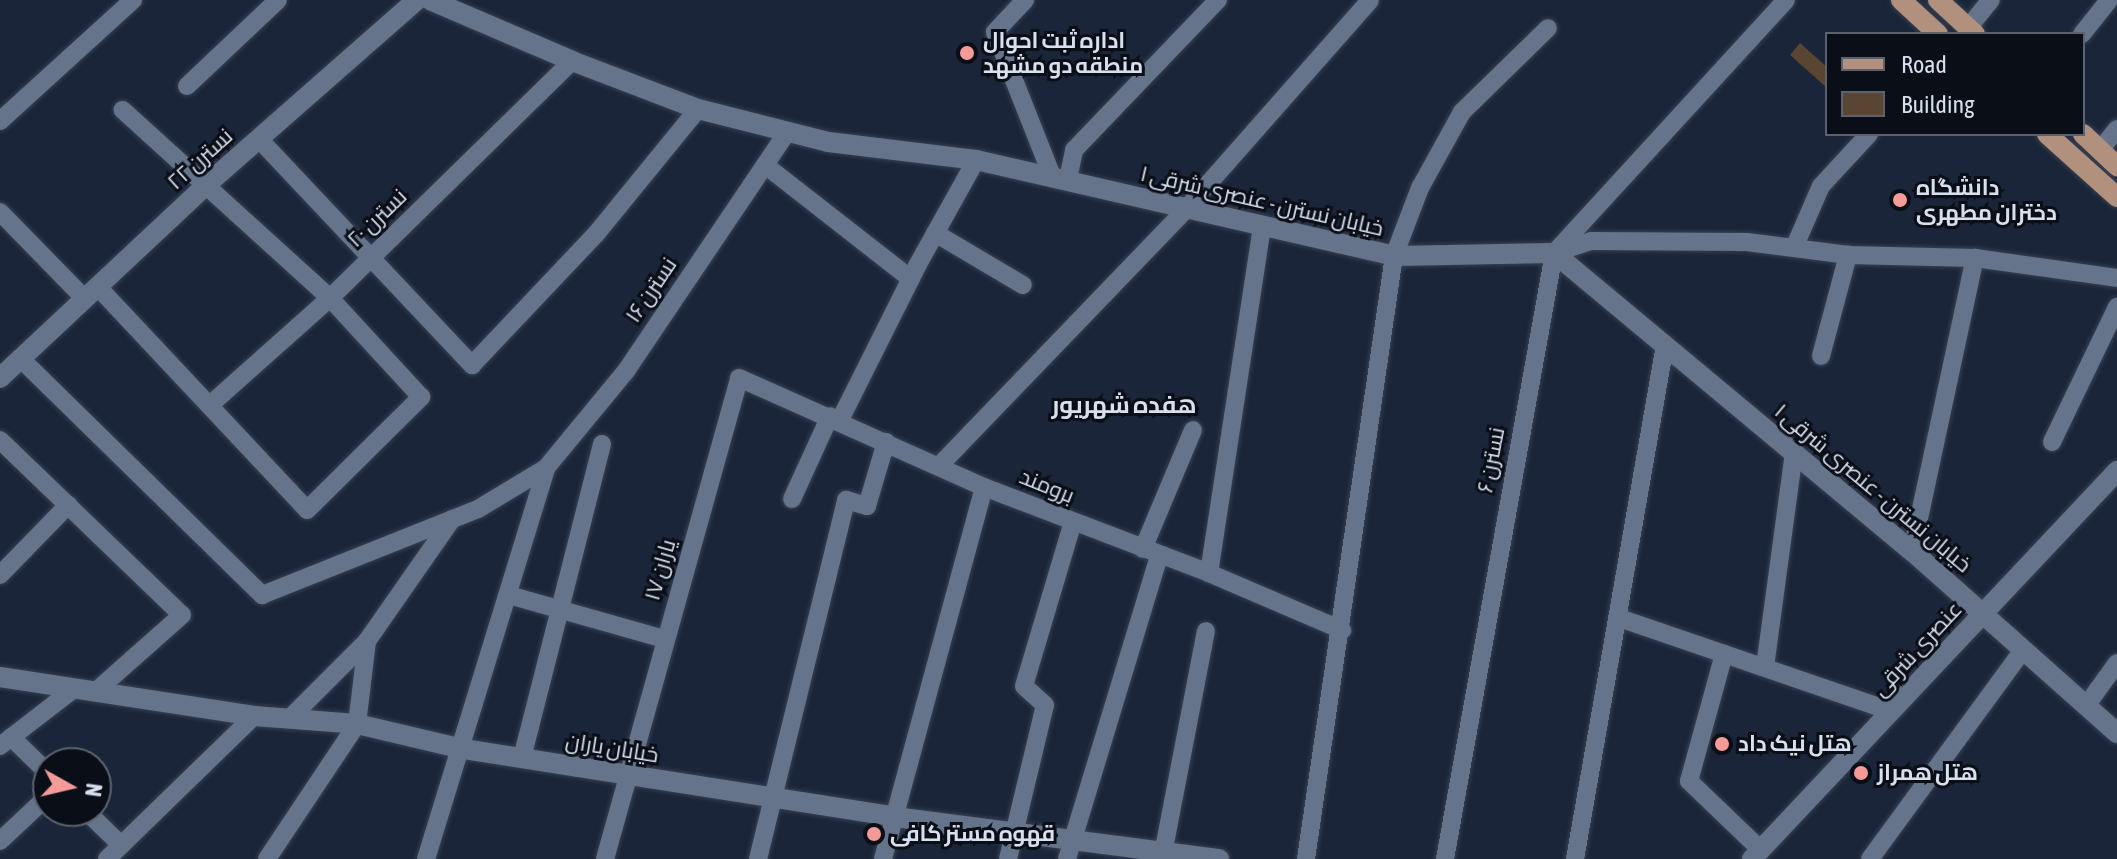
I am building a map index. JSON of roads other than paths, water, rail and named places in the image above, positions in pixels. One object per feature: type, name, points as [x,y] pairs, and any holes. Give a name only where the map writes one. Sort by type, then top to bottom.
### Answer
[{"type":"main road","points":[[1901,0],[1936,32]]},
{"type":"main road","points":[[1938,0],[1971,31]]},
{"type":"main road","points":[[2049,136],[2117,197]]},
{"type":"main road","points":[[2085,136],[2117,166]]},
{"type":"street","points":[[0,121],[133,0]]},
{"type":"street","points":[[187,86],[278,0]]},
{"type":"street","name":"نسترن ۲۲","points":[[0,378],[205,186],[417,0]]},
{"type":"street","name":"خیابان نسترن - عنصری شرقی ۱","points":[[430,0],[572,61],[698,109],[828,142],[976,160],[1394,256],[1554,253],[1912,551],[2117,733]]},
{"type":"street","points":[[1025,0],[995,32],[1060,178]]},
{"type":"street","points":[[1060,178],[1074,150],[1218,0]]},
{"type":"street","points":[[939,466],[1186,209],[1370,0]]},
{"type":"street","points":[[1554,253],[1786,0]]},
{"type":"street","points":[[1971,31],[1991,0]]},
{"type":"street","points":[[2084,32],[2109,0]]},
{"type":"street","points":[[1306,859],[1342,630],[1394,256],[1420,188],[1462,112],[1548,28]]},
{"type":"street","name":"نسترن ۲۰","points":[[211,404],[330,298],[572,61]]},
{"type":"street","points":[[259,139],[472,365],[596,234],[698,109]]},
{"type":"street","points":[[0,212],[211,404],[307,510],[421,397],[330,298],[123,110]]},
{"type":"street","points":[[2100,150],[2117,129]]},
{"type":"street","name":"نسترن ۱۶","points":[[546,468],[626,371],[787,132]]},
{"type":"street","points":[[1794,248],[1821,186],[1867,136]]},
{"type":"street","points":[[792,499],[976,160]]},
{"type":"street","points":[[765,165],[911,279]]},
{"type":"street","points":[[1582,223],[1578,235],[1591,241]]},
{"type":"street","points":[[1209,573],[1262,228]]},
{"type":"street","points":[[935,233],[1023,285]]},
{"type":"street","points":[[1554,253],[1591,241],[1747,242],[1848,255],[1975,258],[2117,278]]},
{"type":"street","name":"نسترن ۶","points":[[1445,859],[1554,253]]},
{"type":"street","points":[[1821,356],[1848,255]]},
{"type":"street","points":[[1912,551],[1975,258]]},
{"type":"street","points":[[2052,442],[2117,307]]},
{"type":"street","points":[[1575,859],[1604,708],[1665,345]]},
{"type":"street","points":[[20,358],[262,595],[478,509],[546,468]]},
{"type":"street","name":"برومند","points":[[739,378],[835,418],[984,487],[1209,573],[1342,630]]},
{"type":"street","name":"یاران ۱۷","points":[[605,859],[739,378]]},
{"type":"street","points":[[1069,849],[1151,553],[1193,430]]},
{"type":"street","points":[[0,440],[182,615],[86,690],[6,742],[32,761]]},
{"type":"street","points":[[758,859],[846,500],[867,506],[886,442]]},
{"type":"street","points":[[522,758],[602,444]]},
{"type":"street","points":[[1765,667],[1794,453]]},
{"type":"street","points":[[426,859],[463,749],[546,468]]},
{"type":"street","name":"عنصری شرقی","points":[[1756,854],[2117,471]]},
{"type":"street","points":[[883,859],[984,487]]},
{"type":"street","points":[[0,575],[68,505]]},
{"type":"street","points":[[289,719],[367,641],[452,519]]},
{"type":"street","points":[[1008,859],[1045,705],[1024,686],[1073,522]]},
{"type":"street","points":[[509,595],[665,639]]},
{"type":"street","points":[[1619,618],[1891,711]]},
{"type":"street","points":[[1163,855],[1206,631]]},
{"type":"street","points":[[267,859],[357,724],[367,641]]},
{"type":"street","points":[[1870,859],[2023,650]]},
{"type":"street","points":[[1724,654],[1689,781],[1756,854]]},
{"type":"street","points":[[2086,706],[2117,663]]},
{"type":"street","name":"خیابان یاران","points":[[0,677],[254,716],[357,724],[463,749],[895,817],[1015,832],[1069,849],[1219,859]]},
{"type":"street","points":[[107,859],[254,716]]},
{"type":"street","points":[[0,841],[32,811]]},
{"type":"street","points":[[102,827],[121,845]]},
{"type":"place","name":"اداره ثبت احوال منطقه دو مشهد","points":[[967,53]]},
{"type":"place","name":"دانشگاه دختران مطهری","points":[[1900,200]]},
{"type":"place","name":"هتل نیک داد","points":[[1722,744]]},
{"type":"place","name":"هتل همراز","points":[[1861,773]]},
{"type":"place","name":"قهوه مستر کافی","points":[[874,834]]},
{"type":"district","name":"هفده شهریور","points":[[1124,405]]}]
